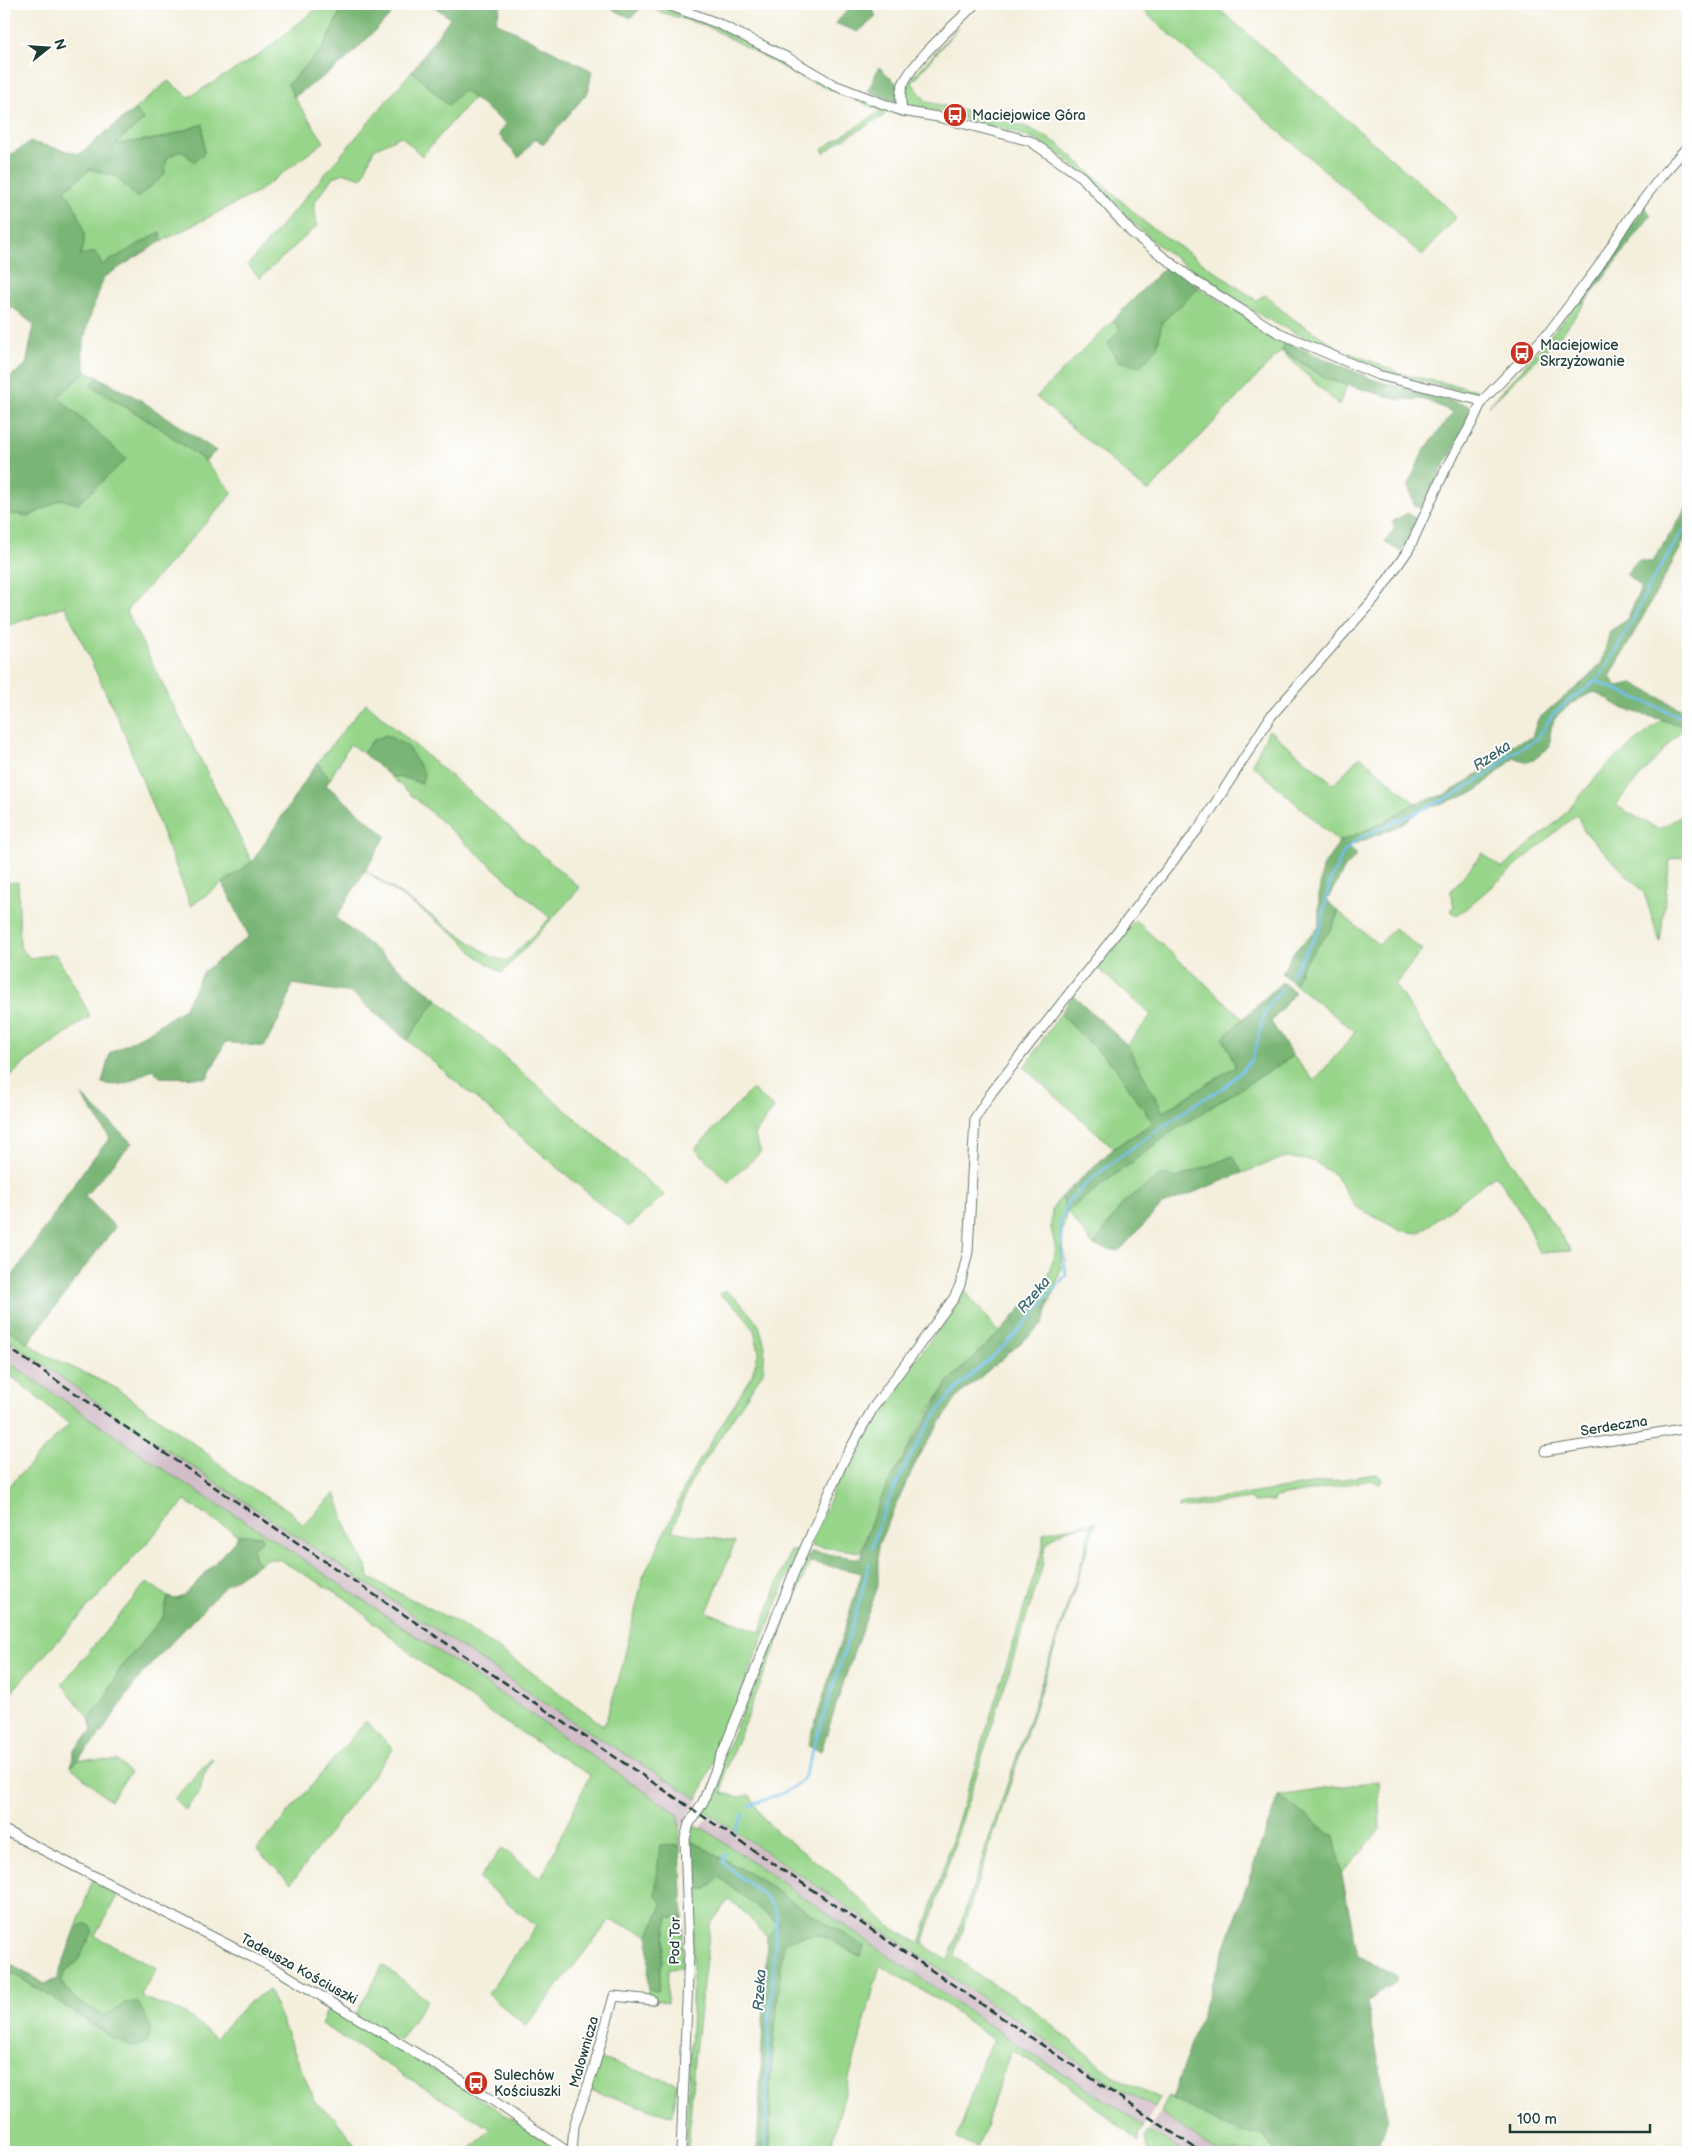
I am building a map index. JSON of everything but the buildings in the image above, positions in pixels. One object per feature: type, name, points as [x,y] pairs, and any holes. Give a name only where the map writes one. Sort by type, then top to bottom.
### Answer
[{"type":"street","points":[[666,4],[717,23],[788,58],[834,85],[902,111],[923,114],[1030,140],[1082,177],[1132,233],[1195,281],[1277,332],[1378,375],[1482,401]]},
{"type":"street","points":[[902,111],[900,95],[902,85],[915,66],[975,4]]},
{"type":"street","name":"Pod Tor","points":[[681,2152],[690,1952],[686,1831],[703,1802],[792,1575],[842,1462],[874,1408],[954,1298],[960,1285],[968,1252],[974,1118],[992,1092],[1202,824],[1271,716],[1375,598],[1409,548],[1446,468],[1472,423],[1482,401],[1549,332],[1598,267],[1630,217],[1663,174],[1688,146]]},
{"type":"street","name":"Serdeczna","points":[[1545,1451],[1688,1428]]},
{"type":"street","name":"Tadeusza Kościuszki","points":[[4,1830],[281,1972],[476,2089],[570,2152]]},
{"type":"street","name":"Malownicza","points":[[570,2152],[574,2126],[593,2071],[614,1996],[652,2000]]},
{"type":"shaded area","points":[[4,1331],[285,1523],[698,1799],[682,1828],[263,1536],[238,1535],[185,1501],[4,1372]]},
{"type":"shaded area","points":[[709,1815],[1104,2079],[1155,2108],[1144,2126],[1024,2049],[701,1827]]},
{"type":"shaded area","points":[[1160,2112],[1217,2152],[1183,2152],[1149,2130]]},
{"type":"green space","points":[[336,4],[344,4],[323,48],[288,84],[294,97],[324,142],[256,193],[162,241],[160,232],[102,266],[80,255],[65,190],[90,169],[117,176],[167,158],[179,149],[195,162],[203,124],[162,138],[114,144],[144,120],[135,109],[168,81],[189,97],[259,55],[321,5],[324,12]]},
{"type":"green space","points":[[344,4],[402,4],[344,62],[294,97],[288,84],[323,48]]},
{"type":"green space","points":[[431,4],[501,4],[496,22],[592,71],[588,92],[543,145],[536,138],[519,158],[499,135],[505,123],[463,90],[448,105],[412,71],[450,18]]},
{"type":"green space","points":[[612,4],[645,4],[631,18],[614,10]]},
{"type":"green space","points":[[854,4],[870,4],[876,17],[858,32],[835,23]]},
{"type":"green space","points":[[1136,4],[1213,4],[1446,206],[1456,218],[1422,255]]},
{"type":"green space","points":[[655,5],[716,26],[884,108],[884,116],[840,141],[824,153],[822,149],[881,111],[799,76],[709,27],[651,9]]},
{"type":"green space","points":[[958,27],[912,83],[927,102],[992,116],[1029,128],[1057,143],[1147,224],[1256,300],[1265,295],[1290,317],[1339,348],[1336,353],[1265,318],[1203,278],[1155,243],[1061,155],[1035,140],[1014,132],[963,119],[963,116],[910,106],[904,98],[908,83]]},
{"type":"green space","points":[[879,67],[898,85],[896,103],[868,91]]},
{"type":"green space","points":[[412,71],[448,105],[463,89],[473,98],[422,156],[401,136],[374,149],[362,178],[345,173],[333,177],[314,203],[317,226],[260,278],[248,265]]},
{"type":"green space","points":[[135,109],[144,120],[115,144],[162,138],[203,124],[204,153],[195,162],[181,150],[167,158],[164,175],[137,198],[117,177],[90,169],[65,190],[81,221],[84,239],[80,255],[95,252],[102,265],[160,232],[162,241],[104,277],[87,326],[82,352],[86,372],[58,397],[126,459],[78,504],[61,499],[30,516],[4,513],[4,381],[26,365],[34,325],[12,307],[4,315],[4,157],[6,158],[30,142],[79,154]]},
{"type":"green space","points":[[1644,207],[1651,215],[1584,304],[1579,301]]},
{"type":"green space","points":[[1168,264],[1199,288],[1162,322],[1157,348],[1139,367],[1118,361],[1108,344],[1120,329],[1113,320]]},
{"type":"green space","points":[[1199,288],[1286,342],[1282,351],[1327,379],[1347,385],[1339,405],[1281,351],[1148,492],[1036,397],[1113,320],[1120,329],[1108,344],[1118,361],[1157,348],[1162,322]]},
{"type":"green space","points":[[1579,301],[1584,304],[1563,333],[1488,407],[1526,365]]},
{"type":"green space","points":[[1286,342],[1374,380],[1470,406],[1464,431],[1420,508],[1414,505],[1408,486],[1423,452],[1453,412],[1423,399],[1400,400],[1327,379],[1282,350]]},
{"type":"green space","points":[[1350,353],[1406,375],[1477,390],[1473,394],[1381,371],[1348,358]]},
{"type":"green space","points":[[86,372],[98,377],[90,385],[160,428],[205,461],[233,493],[126,611],[252,862],[191,906],[121,725],[65,606],[4,627],[4,513],[30,516],[61,499],[58,397]]},
{"type":"green space","points":[[98,377],[139,399],[216,451],[205,461],[160,428],[90,385]]},
{"type":"green space","points":[[1688,506],[1688,534],[1610,677],[1617,686],[1633,683],[1688,713],[1688,727],[1624,709],[1595,692],[1577,700],[1555,718],[1550,734],[1550,747],[1529,762],[1514,758],[1475,792],[1422,810],[1399,826],[1349,846],[1357,855],[1345,868],[1327,900],[1339,912],[1329,932],[1302,966],[1295,985],[1282,973],[1294,951],[1319,927],[1319,896],[1322,868],[1339,842],[1384,822],[1415,803],[1444,795],[1490,765],[1497,751],[1532,737],[1538,719],[1585,680],[1602,662],[1610,631],[1627,620],[1641,587],[1626,574],[1638,560],[1652,562]]},
{"type":"green space","points":[[1408,513],[1416,519],[1401,552],[1385,542],[1395,528],[1392,522]]},
{"type":"green space","points":[[366,703],[580,888],[502,973],[474,954],[461,939],[365,870],[492,957],[507,961],[550,918],[390,776],[410,779],[421,784],[372,741],[363,753],[350,744],[330,779],[317,763]]},
{"type":"green space","points":[[1662,720],[1685,726],[1615,805],[1658,829],[1688,813],[1688,856],[1670,859],[1660,942],[1644,893],[1584,831],[1577,814],[1457,916],[1451,911],[1454,906],[1450,892],[1483,853],[1501,868],[1561,818],[1607,765]]},
{"type":"green space","points":[[1269,730],[1334,784],[1360,756],[1415,803],[1384,822],[1339,842],[1252,764]]},
{"type":"green space","points":[[386,735],[407,746],[424,773],[422,784],[410,779],[390,776],[363,753],[372,741]]},
{"type":"green space","points":[[317,763],[330,779],[326,785],[386,836],[336,918],[437,999],[407,1040],[352,993],[292,984],[285,1008],[264,1047],[225,1042],[207,1078],[160,1077],[152,1069],[122,1084],[109,1085],[102,1083],[110,1053],[142,1036],[184,1009],[203,972],[249,936],[223,883],[252,862]]},
{"type":"green space","points":[[18,882],[20,947],[30,958],[55,954],[72,981],[90,1016],[27,1061],[4,1082],[4,883]]},
{"type":"green space","points":[[1339,912],[1379,945],[1394,928],[1422,950],[1395,985],[1571,1251],[1539,1253],[1520,1212],[1509,1193],[1495,1175],[1419,1233],[1401,1231],[1355,1206],[1335,1175],[1313,1161],[1286,1157],[1242,1173],[1232,1156],[1124,1202],[1094,1246],[1067,1211],[1062,1232],[1061,1270],[1050,1301],[1028,1301],[1045,1284],[1056,1250],[1051,1228],[1052,1209],[1061,1197],[1067,1210],[1176,1129],[1293,1056],[1314,1081],[1351,1038],[1355,1031],[1295,985],[1302,966],[1329,932]]},
{"type":"green space","points":[[1135,920],[1243,1018],[1224,1038],[1236,1066],[1163,1112],[1127,1045],[1151,1015],[1098,968]]},
{"type":"green space","points":[[1282,982],[1295,992],[1271,1022],[1293,1056],[1176,1129],[1067,1211],[1061,1197],[1114,1148],[1153,1123],[1115,1067],[1060,1014],[1073,995],[1127,1045],[1163,1112],[1236,1066],[1223,1038]]},
{"type":"green space","points":[[437,999],[664,1195],[628,1227],[407,1040]]},
{"type":"green space","points":[[1060,1014],[1115,1067],[1153,1123],[1114,1148],[1024,1068]]},
{"type":"green space","points":[[752,1089],[774,1108],[754,1135],[761,1152],[728,1182],[695,1149]]},
{"type":"green space","points":[[82,1096],[132,1143],[85,1196],[115,1227],[28,1343],[4,1326],[4,1289],[88,1164],[110,1138]]},
{"type":"green space","points":[[1233,1156],[1242,1173],[1162,1205],[1119,1251],[1094,1246],[1124,1202],[1162,1174],[1176,1178]]},
{"type":"green space","points":[[726,1291],[738,1300],[759,1325],[765,1346],[763,1372],[690,1483],[672,1531],[735,1542],[707,1612],[760,1632],[790,1551],[798,1551],[698,1799],[570,1720],[108,1410],[4,1337],[4,1326],[44,1354],[114,1387],[204,1451],[242,1483],[290,1511],[303,1525],[335,1493],[348,1531],[368,1570],[369,1578],[457,1622],[519,1663],[604,1726],[621,1672],[643,1577],[687,1481],[752,1375],[759,1351],[754,1330],[740,1310],[719,1294]]},
{"type":"green space","points":[[965,1291],[999,1333],[948,1382],[927,1414],[885,1490],[871,1522],[861,1552],[812,1546],[811,1541],[838,1482],[868,1424]]},
{"type":"green space","points":[[1028,1301],[1050,1301],[1043,1324],[957,1397],[919,1455],[878,1545],[878,1586],[821,1751],[808,1746],[862,1573],[810,1562],[807,1556],[811,1552],[861,1559],[871,1522],[885,1490],[948,1382],[999,1333]]},
{"type":"green space","points":[[4,1359],[173,1476],[264,1533],[679,1815],[680,1846],[660,1845],[663,1903],[649,1935],[610,1920],[526,2026],[488,1994],[536,1926],[479,1879],[502,1848],[541,1879],[590,1775],[493,1715],[422,1663],[345,1598],[278,1559],[266,1559],[259,1564],[254,1557],[252,1548],[262,1541],[261,1536],[238,1535],[185,1501],[4,1700],[4,1491],[69,1424],[15,1379],[4,1373]]},
{"type":"green space","points":[[1375,1474],[1382,1478],[1380,1484],[1371,1480],[1275,1497],[1274,1501],[1254,1502],[1250,1499],[1179,1509],[1179,1505]]},
{"type":"green space","points":[[1096,1522],[954,1955],[973,1972],[1028,2005],[1113,2076],[1160,2098],[1155,2108],[1104,2079],[702,1809],[807,1556],[810,1562],[725,1771],[722,1793],[738,1797],[750,1795],[763,1819],[781,1835],[840,1880],[889,1926],[920,1944],[1043,1547],[1043,1533]],"holes":[[[1091,1525],[1081,1565],[948,1961],[923,1944],[1042,1568],[1045,1548],[1059,1534],[1078,1527]]]},
{"type":"green space","points":[[238,1535],[261,1536],[262,1541],[252,1548],[254,1557],[259,1564],[226,1585],[141,1675],[99,1736],[71,1767],[74,1751],[92,1730],[89,1718],[103,1702],[120,1669],[163,1617],[168,1597],[176,1599],[184,1596],[233,1543]]},
{"type":"green space","points":[[147,1582],[168,1597],[163,1617],[120,1669],[103,1702],[89,1718],[62,1684]]},
{"type":"green space","points":[[366,1721],[393,1749],[291,1883],[257,1850]]},
{"type":"green space","points":[[211,1758],[213,1759],[204,1774],[200,1792],[185,1810],[174,1799]]},
{"type":"green space","points":[[79,1759],[118,1761],[130,1773],[110,1800],[71,1767]]},
{"type":"green space","points":[[1378,1781],[1380,1830],[1341,1874],[1334,1836],[1278,1796]]},
{"type":"green space","points":[[1278,1796],[1334,1836],[1358,1956],[1396,1976],[1396,1981],[1367,2002],[1380,2068],[1387,2121],[1377,2152],[1276,2152],[1263,2135],[1240,2132],[1172,2098]]},
{"type":"green space","points":[[693,1824],[701,1829],[703,1828],[1024,2049],[1130,2116],[1144,2127],[1139,2134],[1139,2142],[1061,2079],[1011,2050],[978,2147],[957,2139],[984,2057],[994,2041],[945,2004],[880,1965],[829,2152],[770,2152],[770,2082],[783,1943],[802,1936],[819,1934],[860,1956],[794,1903],[756,1877],[691,1841]]},
{"type":"green space","points":[[691,1841],[756,1877],[864,1946],[861,1956],[819,1934],[802,1936],[783,1943],[770,2082],[770,2152],[757,2152],[767,1937],[779,1924],[719,1877],[707,1889],[694,1888]]},
{"type":"green space","points":[[660,1845],[680,1846],[683,1918],[668,1917],[658,1991],[648,1989],[649,1935],[663,1903],[655,1896]]},
{"type":"green space","points":[[719,1877],[780,1924],[767,1937],[737,1905],[728,1900],[710,1925],[694,2060],[688,2152],[685,2152],[692,2008],[694,1888],[707,1889]]},
{"type":"green space","points":[[93,1879],[119,1892],[95,1936],[157,1968],[141,1994],[146,1999],[185,2013],[215,2038],[250,2001],[269,1990],[315,2102],[335,2118],[360,2152],[4,2152],[4,1968],[114,2039],[106,2017],[75,1999],[60,1980],[67,1970],[79,1959],[88,1924],[76,1928]]},
{"type":"green space","points":[[668,1916],[683,1918],[682,1968],[668,1969],[667,2003],[648,1997],[648,1989],[658,1990]]},
{"type":"green space","points":[[88,1924],[93,1931],[79,1959],[67,1970],[60,1981],[75,1999],[105,2016],[125,2003],[138,2003],[151,2028],[147,2042],[135,2047],[114,2039],[4,1968],[4,1961],[45,1984],[57,1979],[76,1928]]},
{"type":"green space","points":[[383,1965],[427,2000],[399,2041],[355,2016]]},
{"type":"green space","points":[[330,2004],[563,2152],[467,2152],[491,2129],[321,2024]]},
{"type":"green space","points":[[599,2058],[677,2084],[673,2116],[589,2090]]},
{"type":"green space","points":[[1168,2096],[1240,2132],[1263,2135],[1276,2152],[1217,2152],[1160,2112]]},
{"type":"green space","points":[[1148,2132],[1160,2137],[1183,2152],[1148,2152],[1145,2137]]},
{"type":"waterway","name":"Rzeka","points":[[1291,975],[1320,929],[1330,881],[1344,852],[1355,841],[1458,793],[1491,772],[1511,754],[1537,739],[1553,714],[1590,686],[1602,674],[1634,618],[1651,582],[1688,523]]},
{"type":"waterway","points":[[1596,681],[1688,720]]},
{"type":"waterway","name":"Rzeka","points":[[872,1548],[884,1512],[904,1469],[939,1410],[956,1389],[1003,1347],[1066,1275],[1060,1223],[1068,1201],[1089,1181],[1122,1155],[1201,1100],[1223,1088],[1242,1071],[1252,1059],[1268,1007],[1282,988]]},
{"type":"waterway","name":"Rzeka","points":[[750,1806],[787,1791],[805,1775],[855,1617],[869,1564]]},
{"type":"waterway","name":"Rzeka","points":[[736,1831],[744,1814]]},
{"type":"waterway","name":"Rzeka","points":[[725,1854],[723,1862],[768,1900],[777,1916],[769,2024],[765,2152]]},
{"type":"railway","points":[[4,1345],[1201,2152]]},
{"type":"place","name":"Maciejowice Góra","points":[[955,115]]},
{"type":"place","name":"Maciejowice Skrzyżowanie","points":[[1522,353]]},
{"type":"place","name":"Sulechów Kościuszki","points":[[476,2083]]}]
